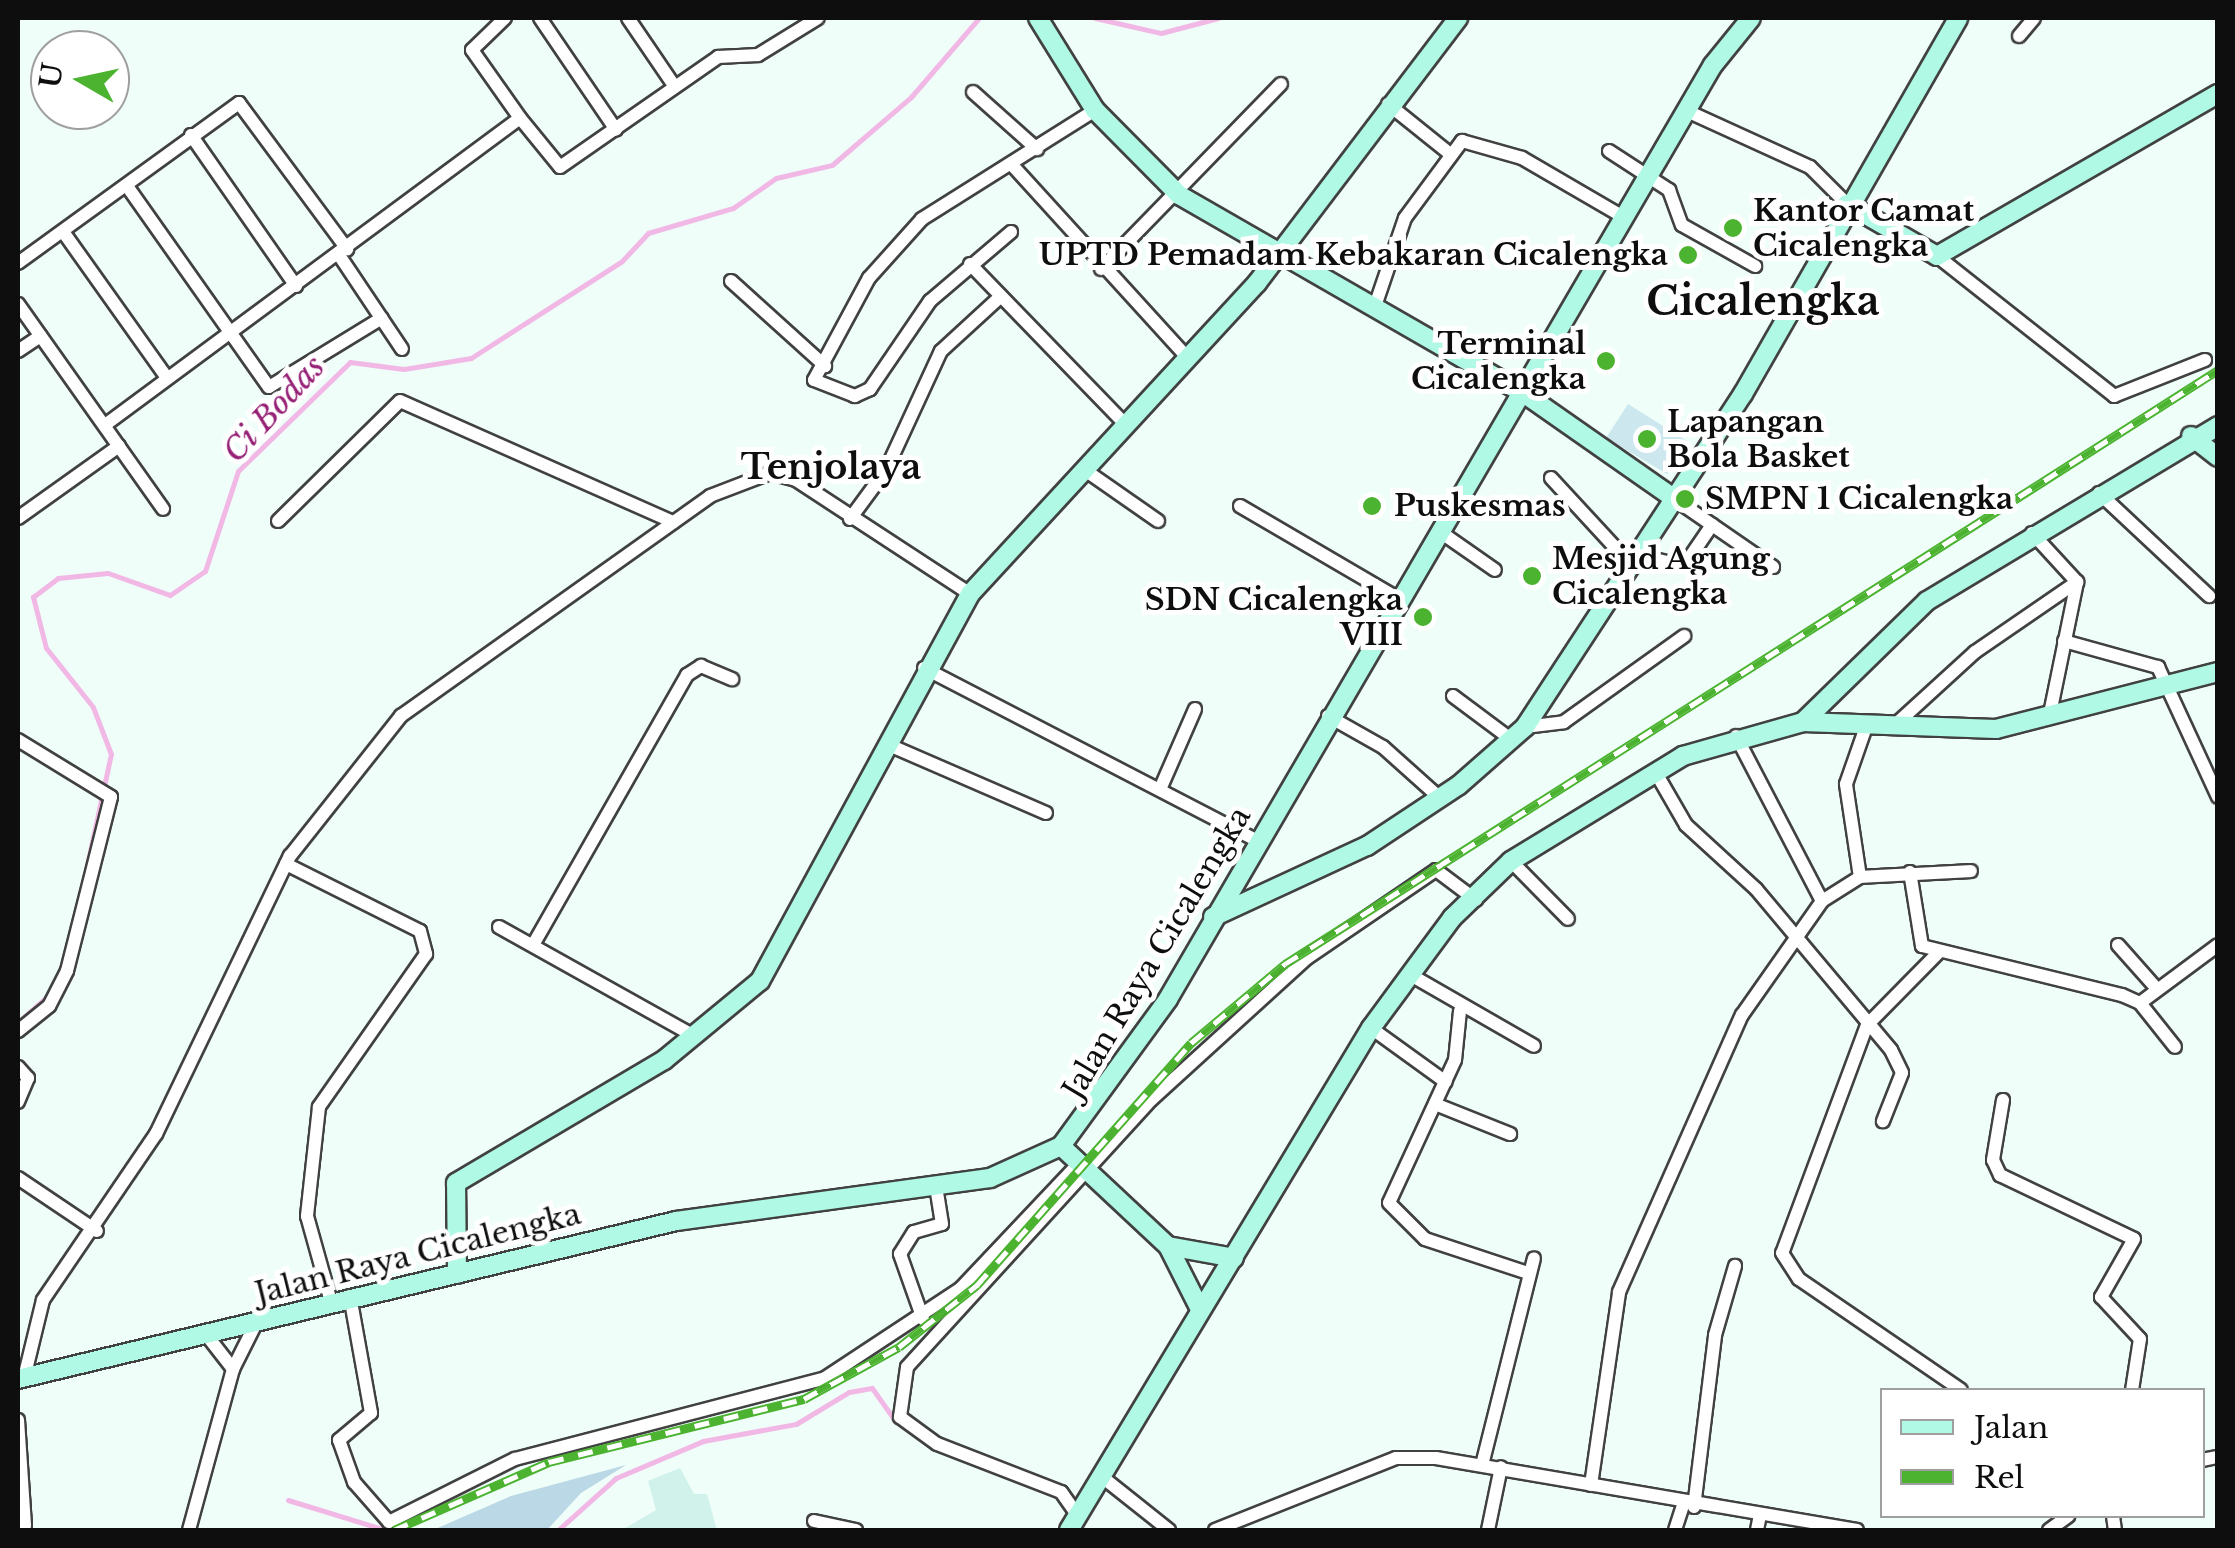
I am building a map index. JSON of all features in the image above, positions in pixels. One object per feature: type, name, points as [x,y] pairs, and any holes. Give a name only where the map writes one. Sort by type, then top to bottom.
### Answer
[{"type":"street","points":[[505,18],[472,50],[556,168],[718,57],[758,55],[797,23],[818,18]]},
{"type":"street","points":[[540,18],[616,130]]},
{"type":"street","points":[[628,18],[675,87]]},
{"type":"street","points":[[1038,18],[1094,110],[1179,195],[1522,392],[1773,567]]},
{"type":"street","points":[[456,1274],[456,1183],[694,1036],[738,1002],[782,948],[888,746],[924,668],[970,594],[1188,358],[1277,251],[1458,18]]},
{"type":"street","name":"Jalan Raya Cicalengka","points":[[20,1379],[350,1296],[676,1221],[990,1178],[1061,1146],[1104,1098],[1687,111],[1751,18]]},
{"type":"street","points":[[1213,917],[1367,846],[1440,798],[1519,734],[1638,562],[1958,18]]},
{"type":"street","points":[[2019,36],[2034,18]]},
{"type":"street","points":[[1101,268],[1179,195],[1217,144],[1281,84]]},
{"type":"street","points":[[973,92],[1037,149]]},
{"type":"street","points":[[1937,256],[2218,94]]},
{"type":"street","points":[[18,263],[64,233],[232,104],[247,106],[402,349]]},
{"type":"street","points":[[1388,104],[1449,154]]},
{"type":"street","points":[[1011,232],[970,264],[919,314],[863,394],[814,380],[879,263],[922,219],[1013,166],[1094,110]]},
{"type":"street","points":[[1687,111],[1810,167],[1847,204],[1937,256],[2114,396],[2205,360]]},
{"type":"street","points":[[105,425],[520,118]]},
{"type":"street","points":[[191,135],[296,286]]},
{"type":"street","points":[[1374,309],[1405,218],[1462,141],[1490,145],[1625,218]]},
{"type":"street","points":[[1609,152],[1650,174],[1670,192],[1678,222],[1755,266]]},
{"type":"street","points":[[1013,166],[1101,268],[1188,358]]},
{"type":"street","points":[[127,186],[228,334],[276,389],[382,318]]},
{"type":"street","points":[[64,233],[167,378]]},
{"type":"street","points":[[970,264],[1126,425]]},
{"type":"street","points":[[732,281],[825,366]]},
{"type":"street","points":[[850,518],[886,470],[941,351],[1001,296]]},
{"type":"street","points":[[18,304],[163,509]]},
{"type":"street","points":[[18,352],[40,336]]},
{"type":"street","points":[[278,521],[400,401],[673,522]]},
{"type":"street","points":[[1803,722],[1927,602],[2191,436],[2218,426]]},
{"type":"street","points":[[2191,436],[2218,457]]},
{"type":"street","points":[[18,518],[119,446]]},
{"type":"street","points":[[1085,470],[1158,521]]},
{"type":"street","points":[[20,1379],[43,1300],[97,1231],[156,1134],[286,864],[401,716],[673,522],[741,480],[770,473],[970,594]]},
{"type":"street","points":[[1552,478],[1638,562],[1684,566],[1712,525]]},
{"type":"street","points":[[2099,493],[2209,596]]},
{"type":"street","points":[[1240,506],[1400,599]]},
{"type":"street","points":[[1439,530],[1496,570]]},
{"type":"street","points":[[2032,533],[2077,582]]},
{"type":"street","points":[[2049,718],[2077,582]]},
{"type":"street","points":[[1895,725],[1975,652],[2077,582]]},
{"type":"street","points":[[1453,696],[1519,734],[1573,716],[1684,636]]},
{"type":"street","points":[[2064,641],[2146,659],[2167,679],[2218,796]]},
{"type":"street","points":[[532,945],[686,674],[701,666],[732,680]]},
{"type":"street","points":[[924,668],[1161,787],[1258,842]]},
{"type":"street","points":[[1074,1523],[1370,1028],[1409,974],[1511,861],[1656,773],[1736,736],[1803,722],[1984,730],[2049,718],[2167,679],[2218,672]]},
{"type":"street","points":[[1161,787],[1195,709]]},
{"type":"street","points":[[1328,716],[1383,747],[1440,798]]},
{"type":"street","points":[[1860,877],[1846,784],[1867,724]]},
{"type":"street","points":[[1736,736],[1822,901]]},
{"type":"street","points":[[18,740],[105,795],[72,957],[48,1006],[18,1031]]},
{"type":"street","points":[[888,746],[1046,813]]},
{"type":"street","points":[[1656,773],[1686,826],[1796,933],[1901,1066],[1883,1121]]},
{"type":"street","points":[[1511,861],[1568,919]]},
{"type":"street","points":[[286,864],[420,932],[426,954],[320,1108],[307,1216],[331,1302]]},
{"type":"street","points":[[350,1296],[371,1413],[339,1440],[354,1482],[389,1522],[515,1459],[825,1378],[923,1319],[1221,1030],[1391,897],[1439,869],[1476,900]]},
{"type":"street","points":[[1591,1485],[1620,1292],[1645,1221],[1725,1045],[1796,933],[1822,901],[1860,877],[1971,871]]},
{"type":"street","points":[[1910,872],[1915,938],[1938,954],[2140,1003],[2175,1047]]},
{"type":"street","points":[[500,928],[694,1036]]},
{"type":"street","points":[[2118,945],[2157,990]]},
{"type":"street","points":[[2140,1003],[2218,945]]},
{"type":"street","points":[[1938,954],[1867,1025],[1782,1253],[1799,1279],[1957,1388]]},
{"type":"street","points":[[1409,974],[1460,1010],[1534,1046]]},
{"type":"street","points":[[1460,1010],[1446,1082],[1389,1204],[1425,1239],[1528,1273]]},
{"type":"street","points":[[1370,1028],[1446,1082]]},
{"type":"street","points":[[18,1067],[28,1078],[18,1102]]},
{"type":"street","points":[[2003,1100],[1992,1160],[2000,1175],[2134,1239],[2101,1298],[2140,1339],[2132,1388]]},
{"type":"street","points":[[1435,1104],[1510,1134]]},
{"type":"street","points":[[1061,1146],[1168,1246],[1200,1309]]},
{"type":"street","points":[[1074,1523],[1062,1492],[931,1440],[900,1417],[907,1367],[1084,1167]]},
{"type":"street","points":[[18,1178],[97,1231]]},
{"type":"street","points":[[923,1319],[900,1254],[914,1232],[942,1224],[936,1187]]},
{"type":"street","points":[[1168,1246],[1234,1258]]},
{"type":"street","points":[[1482,1464],[1534,1258]]},
{"type":"street","points":[[1675,1530],[1689,1507],[1716,1336],[1735,1266]]},
{"type":"street","points":[[189,1530],[233,1369],[257,1321]]},
{"type":"street","points":[[205,1334],[233,1369]]},
{"type":"street","points":[[18,1420],[21,1526],[39,1530]]},
{"type":"street","points":[[1216,1530],[1396,1458],[1482,1464],[1689,1507],[1760,1514],[1788,1524],[1849,1528]]},
{"type":"street","points":[[1488,1530],[1501,1467]]},
{"type":"street","points":[[1101,1476],[1168,1530]]},
{"type":"street","points":[[1758,1530],[1760,1514]]},
{"type":"street","points":[[814,1521],[856,1530]]},
{"type":"green space","points":[[680,1468],[694,1494],[707,1494],[717,1530],[622,1530],[656,1510],[648,1481]]},
{"type":"shaded area","name":"Lapangan Bola Basket","points":[[1628,404],[1687,441],[1667,474],[1606,438]]},
{"type":"shaded area","points":[[626,1465],[581,1493],[547,1530],[433,1530],[511,1496]]},
{"type":"waterway","name":"Ci Bodas","points":[[82,888],[111,754],[93,707],[46,648],[33,597],[58,578],[108,573],[170,595],[205,571],[238,471],[350,362],[404,369],[471,358],[622,261],[648,233],[733,208],[776,178],[832,165],[911,97],[979,18]]},
{"type":"waterway","name":"Ci Bodas","points":[[1095,18],[1161,33],[1218,18]]},
{"type":"waterway","name":"Ci Bodas","points":[[18,1022],[50,994]]},
{"type":"waterway","points":[[558,1530],[616,1478],[703,1441],[796,1424],[849,1392],[872,1388],[896,1422]]},
{"type":"waterway","points":[[288,1500],[382,1529]]},
{"type":"railway","points":[[394,1530],[549,1462],[804,1399],[899,1347],[977,1285],[1191,1043],[1285,964],[2218,370]]},
{"type":"place","name":"Kantor Camat Cicalengka","points":[[1733,228]]},
{"type":"place","name":"UPTD Pemadam Kebakaran Cicalengka","points":[[1688,255]]},
{"type":"place","name":"Terminal Cicalengka","points":[[1606,361]]},
{"type":"place","name":"Lapangan Bola Basket","points":[[1647,439]]},
{"type":"place","name":"SMPN 1 Cicalengka","points":[[1685,499]]},
{"type":"place","name":"Puskesmas","points":[[1372,506]]},
{"type":"place","name":"Mesjid Agung Cicalengka","points":[[1532,576]]},
{"type":"place","name":"SDN Cicalengka VIII","points":[[1423,617]]},
{"type":"district","name":"Cicalengka","points":[[1763,301]]},
{"type":"district","name":"Tenjolaya","points":[[831,467]]}]
